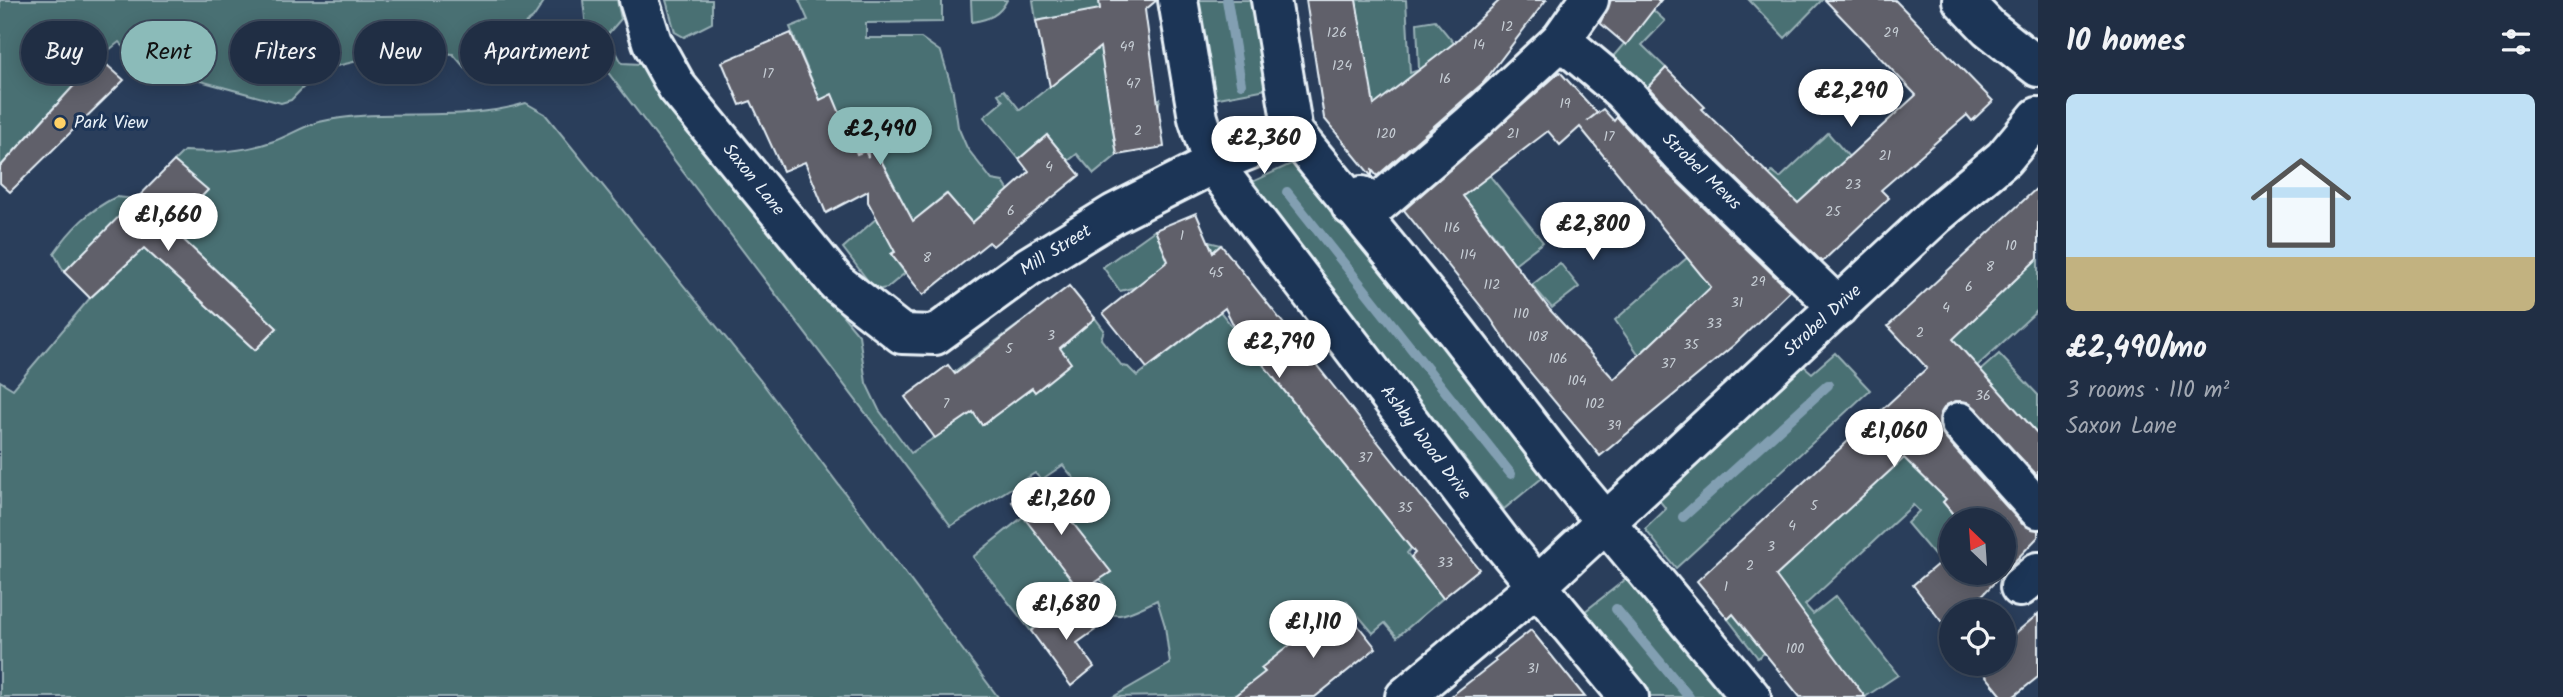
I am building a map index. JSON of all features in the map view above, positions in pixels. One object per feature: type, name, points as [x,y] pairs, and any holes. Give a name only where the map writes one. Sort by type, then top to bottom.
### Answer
[{"type":"street","name":"Saxon Lane","points":[[639,0],[652,42],[677,87],[837,283],[902,334]]},
{"type":"street","name":"Ashby Wood Drive","points":[[1178,0],[1198,118],[1213,164],[1501,542],[1629,697]]},
{"type":"street","points":[[1271,0],[1293,132],[1455,330],[1606,522],[1643,563],[1751,697]]},
{"type":"street","points":[[1351,206],[1362,196],[1374,206],[1471,124],[1561,40],[1589,0]]},
{"type":"street","points":[[1962,0],[1989,29],[2038,67]]},
{"type":"street","name":"Strobel Mews","points":[[1561,40],[1622,91],[1682,156],[1838,307]]},
{"type":"street","name":"Strobel Drive","points":[[1606,522],[1937,214],[2004,158],[2038,117]]},
{"type":"street","points":[[1213,164],[1293,132]]},
{"type":"street","name":"Mill Street","points":[[902,334],[935,335],[1039,260],[1114,214],[1213,164]]},
{"type":"street","points":[[1960,422],[2038,509]]},
{"type":"street","points":[[1405,697],[1538,585],[1606,522]]},
{"type":"green space","points":[[0,0],[545,0],[529,21],[460,21],[460,62],[453,54],[446,53],[446,21],[354,21],[354,62],[340,65],[340,21],[230,21],[230,84],[306,84],[291,100],[281,103],[212,84],[216,84],[216,21],[121,21],[121,44],[119,42],[107,52],[107,21],[21,21],[21,84],[75,84],[0,167]]},
{"type":"green space","points":[[583,0],[617,0],[621,19],[614,27],[614,21],[585,21]]},
{"type":"green space","points":[[666,0],[712,0],[712,23],[684,37],[675,32]]},
{"type":"green space","points":[[799,0],[942,0],[942,22],[866,23],[866,38],[921,38],[941,52],[953,92],[958,127],[967,148],[992,180],[1003,182],[1009,191],[972,223],[946,194],[922,214],[930,224],[891,254],[905,273],[887,288],[875,290],[843,248],[899,194],[874,147],[857,154],[832,95],[820,100],[790,27],[808,20]]},
{"type":"green space","points":[[971,0],[1007,0],[993,16],[972,22]]},
{"type":"green space","points":[[1033,0],[1099,0],[1113,106],[1160,99],[1158,108],[1111,116],[1117,155],[1094,174],[1077,154],[1068,161],[1047,135],[1019,159],[984,117],[1003,101],[998,94],[1004,90],[1020,110],[1059,79],[1043,58],[1041,43],[1073,37],[1069,15],[1036,21]]},
{"type":"green space","points":[[1191,0],[1257,0],[1272,88],[1208,100]]},
{"type":"green space","points":[[1356,0],[1406,0],[1410,73],[1419,70],[1417,23],[1435,20],[1454,43],[1374,110]]},
{"type":"green space","points":[[1749,0],[1822,0],[1785,38]]},
{"type":"green space","points":[[1653,10],[1665,21],[1642,45],[1666,68],[1643,92],[1610,60]]},
{"type":"green space","points":[[614,48],[622,63],[641,64],[693,134],[859,335],[866,383],[879,410],[911,453],[973,412],[982,425],[992,418],[954,372],[1019,324],[1058,372],[1060,348],[1095,318],[1104,330],[1101,339],[1122,366],[1128,367],[1137,376],[1179,344],[1136,287],[1120,291],[1103,267],[1155,230],[1168,259],[1209,242],[1221,245],[1189,273],[1411,548],[1407,553],[1443,598],[1397,637],[1385,623],[1373,633],[1346,601],[1262,669],[1284,694],[1113,697],[1170,664],[1165,626],[1157,600],[1122,615],[1114,615],[1072,601],[1031,631],[973,557],[1024,516],[1093,607],[1111,593],[1100,579],[1111,572],[1053,499],[1076,481],[1063,465],[1041,480],[1035,473],[951,526],[614,80]]},
{"type":"green space","points":[[526,103],[545,114],[760,380],[998,697],[0,697],[0,381],[13,389],[90,298],[144,248],[255,350],[277,328],[171,228],[174,161],[184,151],[241,150],[280,139],[319,122],[344,117],[475,113]]},
{"type":"green space","points":[[1828,133],[1850,158],[1776,225],[1748,198],[1772,172],[1780,178]]},
{"type":"green space","points":[[1474,146],[1496,170],[1490,176],[1543,242],[1508,269],[1495,250],[1501,244],[1443,171]]},
{"type":"green space","points":[[1293,163],[1547,474],[1504,509],[1250,183]]},
{"type":"green space","points":[[116,197],[137,199],[64,272],[54,253],[81,221]]},
{"type":"green space","points":[[1716,223],[1750,251],[1639,355],[1615,320],[1688,257]]},
{"type":"green space","points":[[2038,258],[2038,310],[1977,366],[1981,370],[1999,354],[2038,395],[2038,434],[1952,340]]},
{"type":"green space","points":[[1560,263],[1579,287],[1552,308],[1532,285]]},
{"type":"green space","points":[[1835,353],[1870,390],[1676,568],[1645,529],[1666,509],[1659,500],[1804,366],[1812,373]]},
{"type":"green space","points":[[1904,456],[1946,499],[1943,502],[1948,508],[1939,508],[1939,561],[1907,523],[1919,511],[1913,505],[1805,605],[1813,614],[1836,596],[1898,675],[1865,697],[1845,672],[1791,631],[1758,658],[1728,619]]},
{"type":"green space","points":[[1630,576],[1728,697],[1645,697],[1579,616]]},
{"type":"building","points":[[1099,0],[1157,0],[1145,10],[1164,147],[1117,155],[1100,47],[1050,87],[1036,21],[1100,9]]},
{"type":"building","points":[[1306,0],[1356,0],[1374,105],[1454,43],[1500,0],[1546,0],[1483,83],[1377,176],[1372,170],[1372,177],[1324,118]]},
{"type":"building","points":[[1611,0],[1661,0],[1626,45],[1600,23]]},
{"type":"building","points":[[1825,0],[1895,0],[1993,101],[1972,121],[1967,115],[1881,190],[1889,198],[1822,262],[1698,141],[1648,87],[1666,68],[1705,107],[1702,109],[1798,203],[1916,95]]},
{"type":"building","points":[[791,33],[820,100],[832,94],[857,154],[865,151],[868,157],[867,134],[913,221],[947,194],[972,223],[1029,172],[1019,159],[1047,135],[1080,175],[993,246],[989,242],[923,295],[891,254],[895,252],[868,202],[868,191],[826,213],[805,162],[783,171],[751,101],[740,105],[722,62]]},
{"type":"building","name":"Park View","points":[[107,65],[121,77],[121,83],[10,192],[0,183],[0,167],[75,84],[107,84]]},
{"type":"building","points":[[1560,72],[1597,113],[1587,121],[1603,109],[1614,121],[1617,117],[1667,172],[1790,291],[1734,345],[1600,456],[1510,348],[1491,319],[1404,210]],"holes":[[[1580,127],[1711,287],[1614,379],[1550,310],[1463,196],[1548,131],[1560,145]]]},
{"type":"building","points":[[174,161],[208,190],[171,228],[277,328],[255,350],[144,248],[90,298],[64,272]]},
{"type":"building","points":[[2038,187],[2038,258],[1953,339],[2038,434],[2038,476],[1967,402],[1956,401],[1946,405],[1940,415],[1939,426],[1944,437],[2008,508],[1948,508],[1943,502],[1946,499],[1904,458],[1776,576],[1865,697],[1800,697],[1733,614],[1728,619],[1697,581],[1927,368],[1888,326]]},
{"type":"building","points":[[1196,213],[1213,252],[1221,245],[1479,569],[1443,598],[1411,557],[1415,553],[1237,332],[1225,308],[1147,368],[1103,313],[1168,261],[1155,230]]},
{"type":"building","points":[[1069,286],[1095,318],[1060,348],[1071,363],[1035,392],[1032,388],[982,425],[973,412],[935,438],[905,397],[948,365],[955,374]]},
{"type":"building","points":[[1040,481],[1111,572],[1081,592],[1012,502]]},
{"type":"building","points":[[2016,517],[2022,524],[2038,530],[2038,537],[2016,560]]},
{"type":"building","points":[[1939,563],[1939,585],[1992,585],[1979,599],[1939,599],[1939,618],[1913,585]]},
{"type":"building","points":[[1072,601],[1095,630],[1077,643],[1094,667],[1071,686],[1031,631]]},
{"type":"building","points":[[1341,604],[1376,648],[1315,697],[1233,697],[1265,672],[1261,668]]},
{"type":"building","points":[[2038,614],[2038,677],[2013,697],[2003,697],[1986,676],[2016,676],[2016,633]]},
{"type":"building","points":[[1531,630],[1585,697],[1450,697],[1496,661],[1494,659]]},
{"type":"waterway","points":[[1227,0],[1241,84]]},
{"type":"waterway","points":[[1287,192],[1511,474]]},
{"type":"waterway","points":[[1683,517],[1828,385]]},
{"type":"waterway","points":[[1616,609],[1689,697]]},
{"type":"place","name":"Park View","points":[[60,123]]}]
